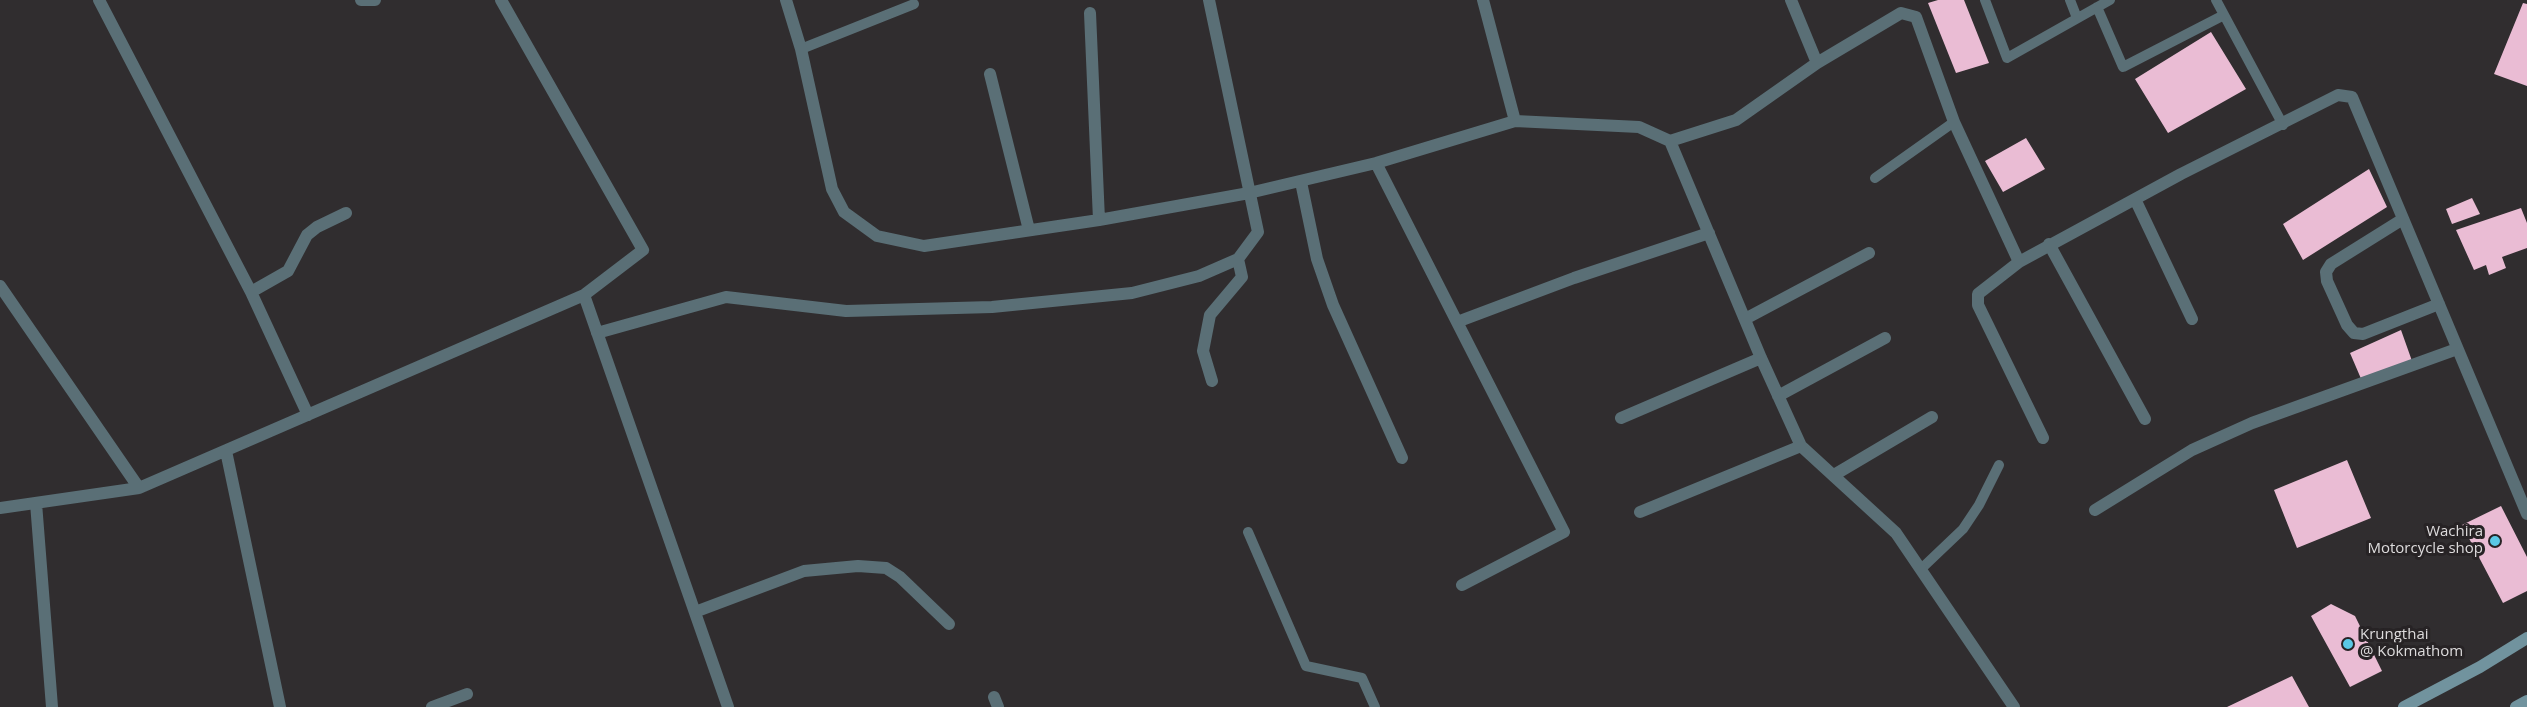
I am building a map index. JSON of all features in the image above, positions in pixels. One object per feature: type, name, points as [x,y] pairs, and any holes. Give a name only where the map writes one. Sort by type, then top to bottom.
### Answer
[{"type":"main road","points":[[2404,707],[2480,667],[2527,638]]},
{"type":"main road","points":[[2516,707],[2527,701]]},
{"type":"street","points":[[99,0],[251,292],[308,415]]},
{"type":"street","points":[[361,0],[375,0]]},
{"type":"street","points":[[0,508],[139,488],[584,295],[643,250],[501,0]]},
{"type":"street","points":[[786,0],[801,49],[832,189],[844,212],[877,236],[924,246],[1099,220],[1249,193],[1376,163],[1515,121],[1639,127],[1671,141],[1736,120],[1816,63],[1901,13],[1916,17],[1954,122],[2019,262]]},
{"type":"street","points":[[597,333],[726,297],[846,311],[992,307],[1132,293],[1198,276],[1238,260],[1258,232],[1209,0]]},
{"type":"street","points":[[1483,0],[1515,121]]},
{"type":"street","points":[[1791,0],[1816,63]]},
{"type":"street","points":[[1090,13],[1099,220]]},
{"type":"street","points":[[990,74],[1029,230]]},
{"type":"street","points":[[2043,438],[1978,305],[1978,294],[2019,262],[2134,199],[2338,95],[2352,97],[2527,514]]},
{"type":"street","points":[[1671,141],[1761,358],[1801,446],[1896,533],[2014,707]]},
{"type":"street","points":[[1376,163],[1564,532],[1462,585]]},
{"type":"street","points":[[1301,182],[1317,259],[1333,305],[1402,459]]},
{"type":"street","points":[[2134,199],[2192,319]]},
{"type":"street","points":[[251,292],[288,271],[294,264],[307,236],[346,213]]},
{"type":"street","points":[[2403,219],[2331,264],[2326,272],[2327,281],[2354,333],[2363,334],[2439,304]]},
{"type":"street","points":[[1457,322],[1574,278],[1709,233]]},
{"type":"street","points":[[2049,244],[2145,419]]},
{"type":"street","points":[[1745,319],[1869,252]]},
{"type":"street","points":[[1212,381],[1203,351],[1210,315],[1242,277],[1238,260]]},
{"type":"street","points":[[0,286],[139,488]]},
{"type":"street","points":[[584,295],[728,707]]},
{"type":"street","points":[[1778,396],[1885,338]]},
{"type":"street","points":[[2095,510],[2193,450],[2242,427],[2457,349]]},
{"type":"street","points":[[1622,418],[1761,358]]},
{"type":"street","points":[[1834,475],[1932,417]]},
{"type":"street","points":[[1640,512],[1801,446]]},
{"type":"street","points":[[226,450],[280,707]]},
{"type":"street","points":[[36,503],[52,707]]},
{"type":"street","points":[[695,612],[804,571],[858,566],[886,568],[900,577],[949,624]]},
{"type":"street","points":[[432,707],[467,694]]},
{"type":"lane","points":[[1985,0],[2007,58],[2110,0]]},
{"type":"lane","points":[[2070,0],[2077,18]]},
{"type":"lane","points":[[2216,0],[2283,125]]},
{"type":"lane","points":[[801,49],[914,4]]},
{"type":"lane","points":[[2097,7],[2123,67],[2224,15]]},
{"type":"lane","points":[[1875,178],[1954,122]]},
{"type":"lane","points":[[1921,569],[1963,530],[1999,465]]},
{"type":"lane","points":[[1248,532],[1306,666],[1362,678],[1375,707]]},
{"type":"building","points":[[1938,0],[1964,0],[1989,63],[1956,73],[1928,3]]},
{"type":"building","points":[[2523,3],[2527,4],[2527,86],[2494,74]]},
{"type":"building","points":[[2211,32],[2246,89],[2168,133],[2135,79]]},
{"type":"building","points":[[2026,138],[2045,169],[2003,192],[1985,161]]},
{"type":"building","points":[[2369,169],[2387,207],[2303,260],[2283,224]]},
{"type":"building","points":[[2472,198],[2480,214],[2452,224],[2446,209]]},
{"type":"building","points":[[2521,208],[2527,223],[2527,248],[2502,257],[2506,268],[2489,275],[2486,265],[2474,270],[2456,230]]},
{"type":"building","points":[[2401,330],[2412,361],[2362,381],[2350,353]]},
{"type":"building","points":[[2347,460],[2371,518],[2297,548],[2274,490]]},
{"type":"building","name":"Wachira Motorcycle shop","points":[[2501,506],[2527,557],[2527,591],[2503,603],[2462,525]]},
{"type":"building","name":"Krungthai @ Kokmathom","points":[[2331,604],[2355,616],[2382,671],[2350,687],[2311,616]]},
{"type":"building","points":[[2292,676],[2309,707],[2227,707]]},
{"type":"place","name":"Wachira Motorcycle shop","points":[[2495,541]]},
{"type":"place","name":"Krungthai @ Kokmathom","points":[[2348,644]]}]
